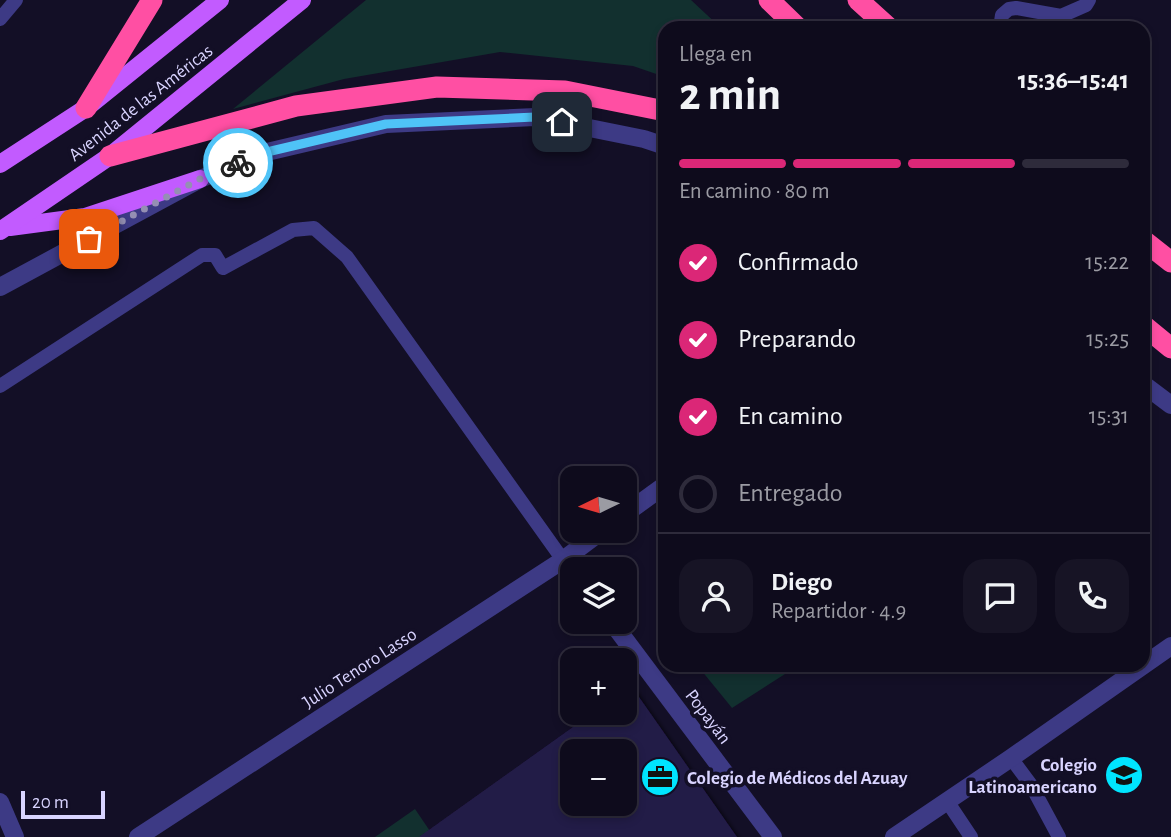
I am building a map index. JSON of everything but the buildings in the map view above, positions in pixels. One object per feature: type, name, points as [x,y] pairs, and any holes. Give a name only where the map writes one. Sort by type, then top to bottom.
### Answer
[{"type":"highway","points":[[86,108],[152,0]]},
{"type":"highway","points":[[769,0],[791,21]]},
{"type":"highway","points":[[858,0],[881,21]]},
{"type":"highway","points":[[110,156],[296,106],[438,87],[565,91],[658,110]]},
{"type":"highway","points":[[1150,246],[1171,262]]},
{"type":"highway","points":[[1150,331],[1171,348]]},
{"type":"main road","name":"Avenida de las Américas","points":[[0,164],[86,108],[220,0]]},
{"type":"main road","name":"Avenida de las Américas","points":[[4,229],[110,156],[302,0]]},
{"type":"main road","points":[[4,229],[85,217],[200,179]]},
{"type":"street","points":[[0,286],[200,179],[267,152],[386,124],[535,117],[658,144]]},
{"type":"street","points":[[1150,389],[1171,405]]},
{"type":"street","points":[[637,505],[658,490]]},
{"type":"street","name":"Julio Tenoro Lasso","points":[[575,557],[590,543]]},
{"type":"street","name":"Julio Tenoro Lasso","points":[[138,837],[560,569]]},
{"type":"street","name":"Popayán","points":[[621,634],[773,837]]},
{"type":"street","points":[[1150,661],[1171,646]]},
{"type":"street","points":[[894,837],[1134,672]]},
{"type":"street","points":[[0,802],[14,837]]},
{"type":"street","points":[[0,825],[14,837]]},
{"type":"lane","points":[[0,19],[16,0]]},
{"type":"lane","points":[[1001,21],[1002,15],[1009,9],[1061,16],[1086,5],[1089,0]]},
{"type":"lane","points":[[0,386],[202,255],[215,255],[223,268],[293,230],[314,228],[347,257],[561,557]]},
{"type":"lane","points":[[1011,758],[1031,785],[1059,837]]},
{"type":"lane","points":[[947,801],[971,837]]},
{"type":"green space","points":[[366,0],[691,0],[714,21],[658,21],[658,75],[633,66],[500,52],[344,79],[233,109]]},
{"type":"green space","points":[[703,672],[788,672],[732,708]]},
{"type":"green space","points":[[415,809],[434,837],[375,837]]},
{"type":"way so far","points":[[89,239],[200,179],[238,163]]},
{"type":"place","name":"Colegio Latinoamericano","points":[[1124,775]]},
{"type":"place","name":"Colegio de Médicos del Azuay","points":[[660,777]]},
{"type":"route","points":[[238,163],[267,152],[386,124],[535,117],[562,122]]}]
